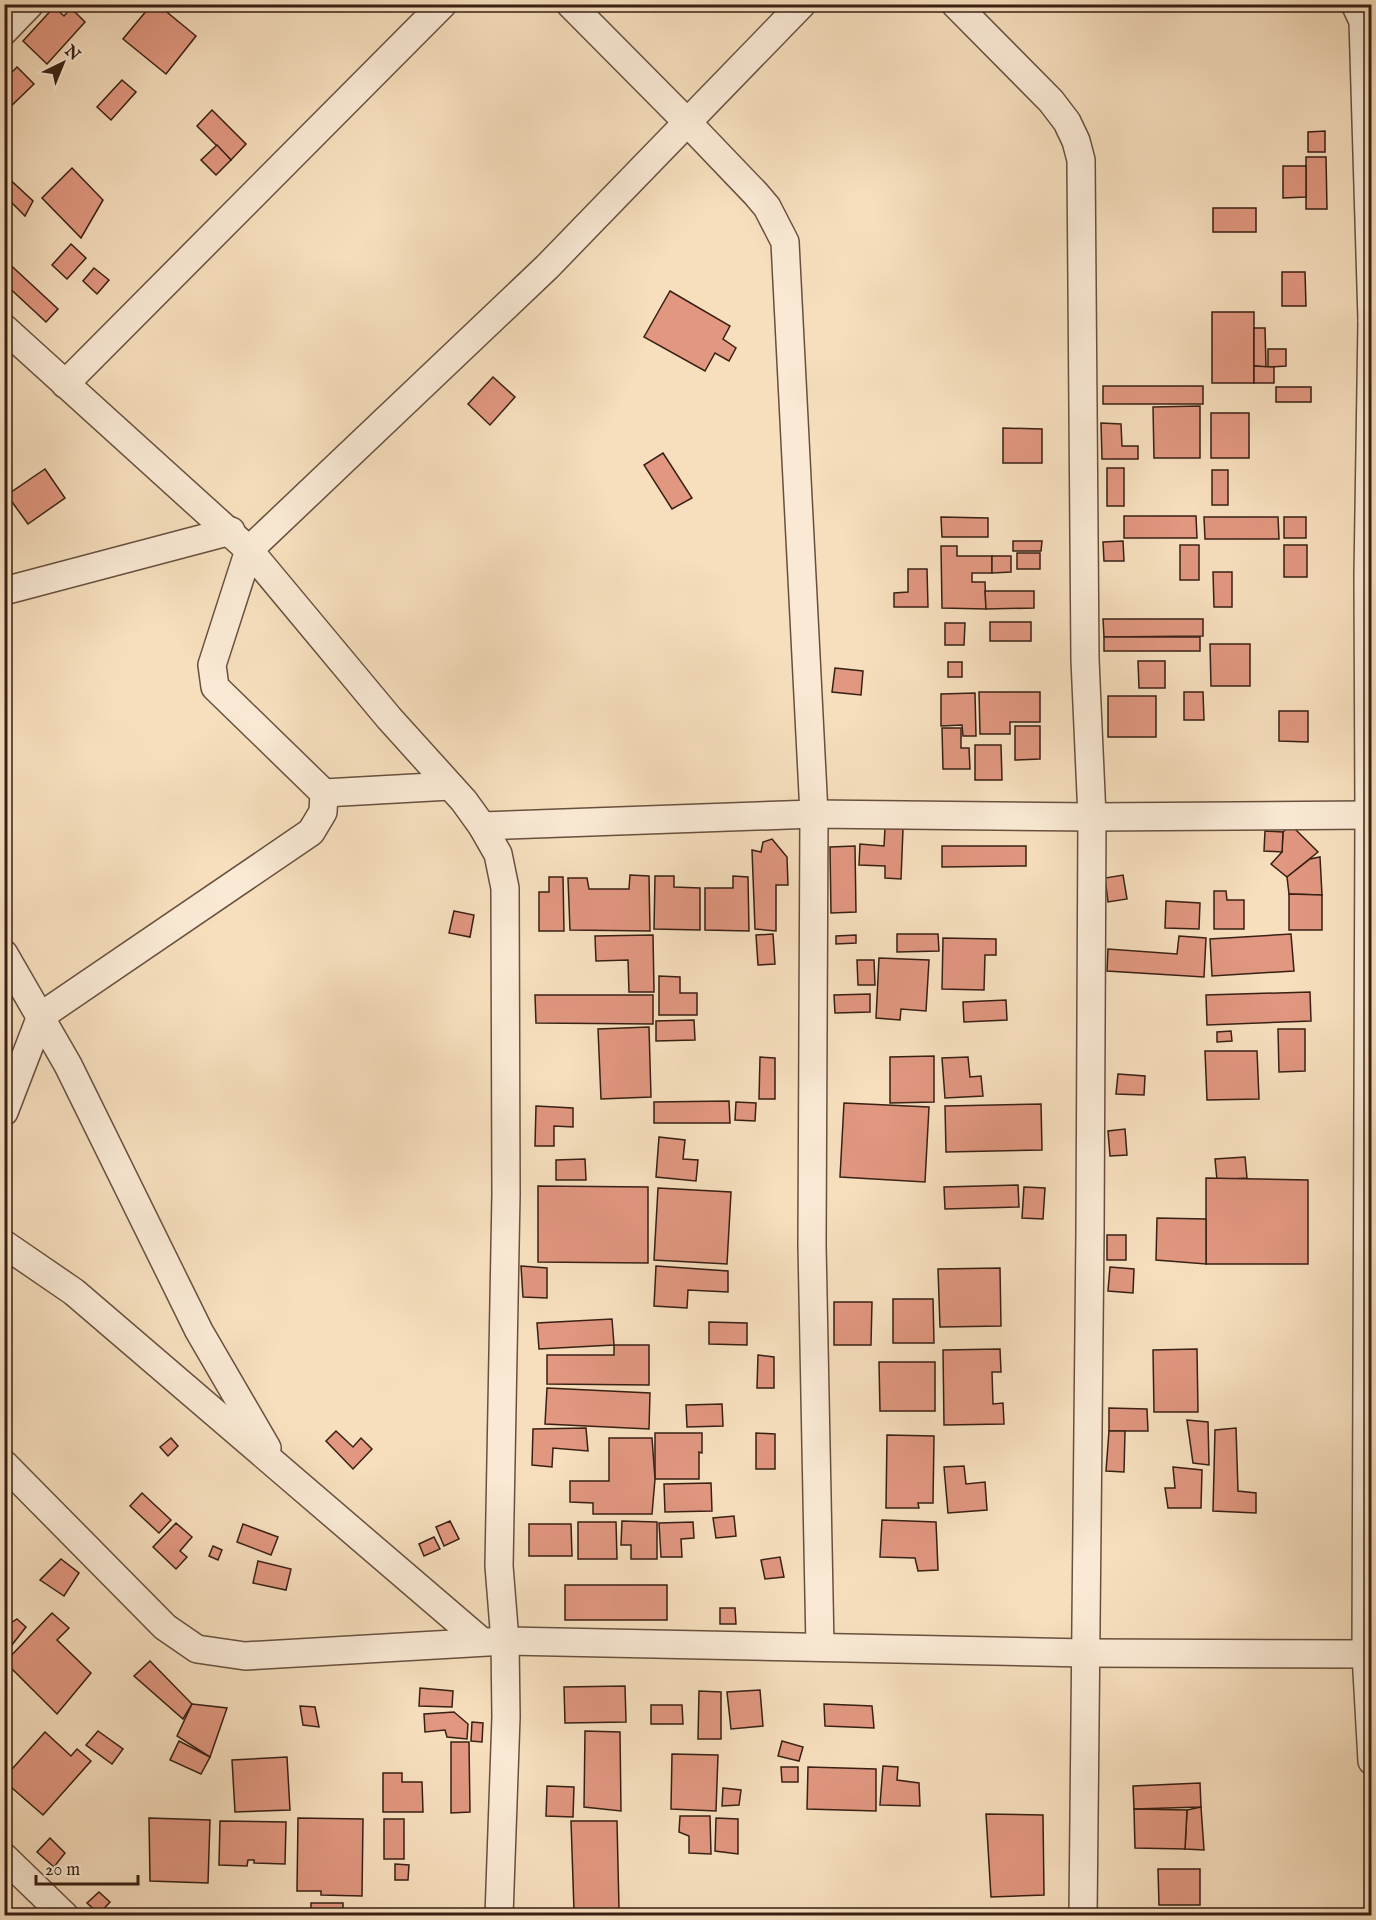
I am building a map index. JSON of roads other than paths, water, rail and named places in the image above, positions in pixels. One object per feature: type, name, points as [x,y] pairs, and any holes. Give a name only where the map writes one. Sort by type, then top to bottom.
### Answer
[{"type":"street","points":[[4,31],[30,4]]},
{"type":"street","points":[[65,384],[443,4]]},
{"type":"street","points":[[570,4],[688,123],[767,207],[785,242],[814,814],[812,1245],[820,1647]]},
{"type":"street","points":[[4,591],[240,540],[547,267],[802,4]]},
{"type":"street","points":[[955,4],[1051,101],[1067,122],[1082,160],[1085,660],[1092,817],[1083,1916]]},
{"type":"street","points":[[1363,15],[1371,320],[1368,576],[1371,1761]]},
{"type":"street","points":[[4,328],[240,540],[389,718],[450,786],[482,826],[498,854],[505,888],[506,1194],[499,1566],[493,1641],[506,1717],[499,1916]]},
{"type":"street","points":[[240,540],[212,665],[215,687],[324,794],[450,786]]},
{"type":"street","points":[[4,1112],[41,1016],[311,832],[323,812],[324,794]]},
{"type":"street","points":[[482,826],[814,814],[1092,817],[1369,815]]},
{"type":"street","points":[[4,954],[68,1065],[199,1331],[278,1467]]},
{"type":"street","points":[[4,1244],[75,1292],[278,1467],[493,1641]]},
{"type":"street","points":[[4,1464],[165,1627],[196,1649],[245,1656],[493,1641],[1085,1653],[1369,1654]]},
{"type":"street","points":[[4,1857],[65,1916]]}]
